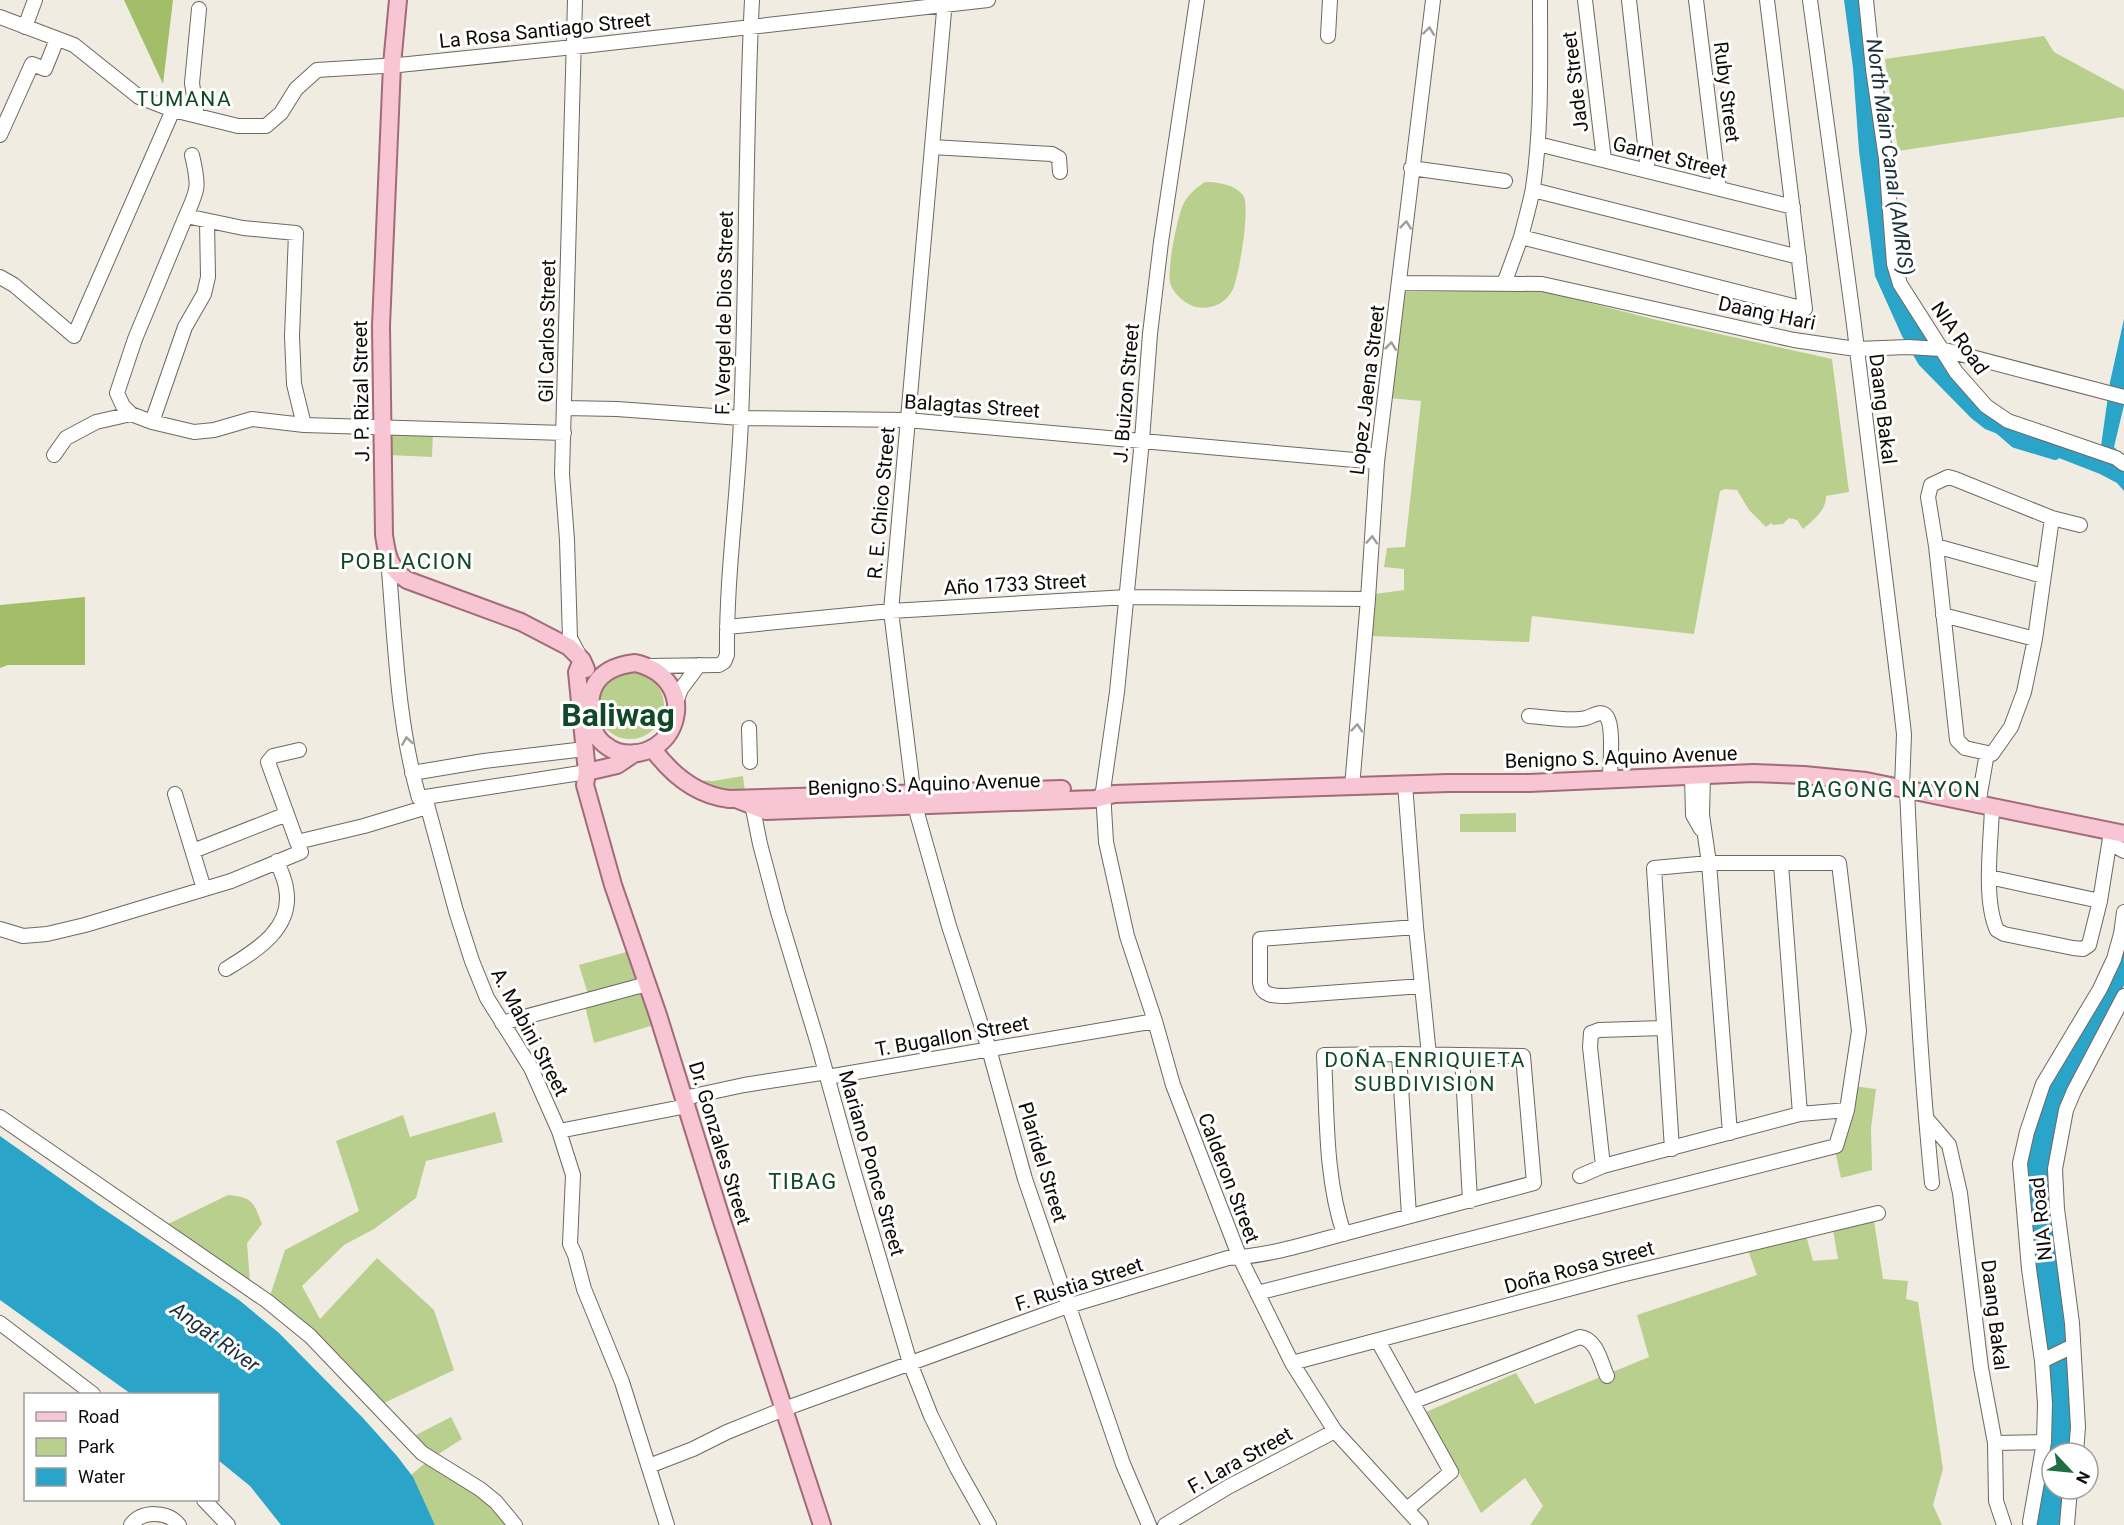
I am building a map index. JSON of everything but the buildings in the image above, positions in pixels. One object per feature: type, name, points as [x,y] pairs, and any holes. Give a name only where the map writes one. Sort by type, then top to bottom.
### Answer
[{"type":"main road","name":"J. P. Rizal Street","points":[[388,559],[384,536],[381,326],[392,65],[398,0]]},
{"type":"main road","points":[[388,559],[399,576],[407,580],[518,620],[569,647],[582,660],[587,671],[593,725],[598,739],[615,751],[635,753]]},
{"type":"main road","points":[[582,660],[613,661],[621,665]]},
{"type":"main road","name":"Dr. Gonzales Street","points":[[582,660],[577,672],[587,772],[585,785],[598,835],[821,1525]]},
{"type":"main road","points":[[587,772],[616,765],[635,753],[652,748],[670,732],[676,716],[676,702],[666,679],[648,666],[635,663],[610,669],[591,689],[590,697]]},
{"type":"main road","name":"Benigno S. Aquino Avenue","points":[[652,748],[666,767],[695,789],[717,797],[746,801],[914,800],[1095,788],[1106,794],[1539,782],[1753,773],[1804,774],[1866,781],[2115,836]]},
{"type":"street","points":[[25,27],[34,0]]},
{"type":"street","name":"Gil Carlos Street","points":[[575,0],[562,474],[570,638],[582,660]]},
{"type":"street","name":"F. Vergel de Dios Street","points":[[727,627],[741,418],[752,0]]},
{"type":"street","name":"La Rosa Santiago Street","points":[[197,116],[238,126],[266,126],[281,113],[296,89],[317,70],[574,47],[987,0]]},
{"type":"street","name":"J. Buizon Street","points":[[1106,794],[1127,597],[1150,334],[1161,242],[1197,0]]},
{"type":"street","points":[[1328,36],[1330,0]]},
{"type":"street","name":"Lopez Jaena Street","points":[[1352,787],[1377,462],[1433,0]]},
{"type":"street","points":[[1504,284],[1521,237],[1533,190],[1538,144],[1540,0]]},
{"type":"street","name":"Jade Street","points":[[1585,0],[1604,160]]},
{"type":"street","points":[[1629,0],[1648,171]]},
{"type":"street","name":"Ruby Street","points":[[1696,0],[1719,189]]},
{"type":"street","points":[[1521,237],[1806,309],[1767,0]]},
{"type":"street","name":"Daang Bakal","points":[[1810,0],[1904,734],[1905,789],[1917,989],[1932,1183]]},
{"type":"street","name":"NIA Road","points":[[1866,0],[1886,159],[1894,264],[1900,284],[1956,372],[1986,406],[2008,421],[2115,459]]},
{"type":"street","name":"R. E. Chico Street","points":[[914,800],[891,611],[945,3]]},
{"type":"street","points":[[0,17],[74,45],[140,97],[173,110],[197,116],[192,83],[200,9]]},
{"type":"street","points":[[0,135],[32,64],[45,69],[57,39]]},
{"type":"street","points":[[0,277],[14,285],[74,336],[173,110]]},
{"type":"street","name":"Garnet Street","points":[[1538,144],[1793,207]]},
{"type":"street","points":[[932,147],[1052,154],[1059,158],[1060,172]]},
{"type":"street","points":[[192,155],[198,182],[196,195],[135,339],[117,393],[123,406],[131,414],[152,422],[194,432],[214,430],[252,419],[304,425],[564,433]]},
{"type":"street","points":[[1412,168],[1505,181]]},
{"type":"street","points":[[1533,190],[1799,257]]},
{"type":"street","points":[[186,216],[243,228],[296,233],[294,384],[304,425]]},
{"type":"street","points":[[152,422],[185,327],[204,294],[208,277],[207,221]]},
{"type":"street","name":"Daang Hari","points":[[1400,283],[1542,284],[1794,340],[1856,349],[1908,347],[1941,349],[2124,397]]},
{"type":"street","name":"Balagtas Street","points":[[564,408],[616,409],[741,418],[907,420],[1377,462]]},
{"type":"street","points":[[54,455],[66,438],[96,422],[131,414]]},
{"type":"street","points":[[2052,519],[2035,639],[2024,692],[2011,728],[1992,754],[1965,748],[1957,740],[1936,546],[1928,497],[1931,485],[1948,477],[2052,519],[2080,525]]},
{"type":"street","points":[[1936,546],[2043,576]]},
{"type":"street","name":"A. Mabini Street","points":[[388,559],[401,705],[412,773],[424,801],[472,961],[487,998],[531,1068],[559,1131],[573,1175],[570,1244],[584,1289],[622,1382],[667,1525]]},
{"type":"street","name":"Año 1733 Street","points":[[727,627],[891,611],[1127,597],[1368,599]]},
{"type":"street","points":[[1943,615],[2035,639]]},
{"type":"street","points":[[648,666],[719,665],[724,662],[727,655],[727,627]]},
{"type":"street","points":[[676,702],[681,689],[699,665]]},
{"type":"street","points":[[1529,716],[1570,719],[1602,714],[1607,718],[1610,728],[1610,778]]},
{"type":"street","points":[[749,728],[750,762]]},
{"type":"street","points":[[412,773],[484,761],[585,749]]},
{"type":"street","points":[[0,928],[23,936],[47,934],[117,916],[231,881],[301,852],[268,762],[273,756],[299,750]]},
{"type":"street","points":[[1987,753],[1985,807],[1991,914],[1997,930],[2004,934],[2083,949],[2089,945],[2115,836]]},
{"type":"street","points":[[297,842],[363,826],[424,801],[587,772]]},
{"type":"street","points":[[1697,776],[1709,863],[1730,1133]]},
{"type":"street","points":[[1405,784],[1429,1055]]},
{"type":"street","points":[[175,794],[204,889]]},
{"type":"street","name":"Calderon Street","points":[[1106,794],[1106,842],[1127,936],[1173,1085],[1240,1258],[1292,1363],[1335,1431],[1421,1525]]},
{"type":"street","name":"Plaridel Street","points":[[914,800],[949,926],[989,1049],[1025,1179],[1123,1464],[1149,1525]]},
{"type":"street","name":"Mariano Ponce Street","points":[[746,801],[910,1363],[931,1416],[989,1525]]},
{"type":"street","points":[[193,851],[287,814]]},
{"type":"street","points":[[2115,836],[2124,851]]},
{"type":"street","points":[[225,969],[257,950],[275,933],[287,908],[286,888],[277,861]]},
{"type":"street","points":[[1257,1293],[1836,1146],[1847,1110],[1859,1030],[1839,863],[1709,863],[1654,868],[1672,1149]]},
{"type":"street","points":[[1782,864],[1800,1114]]},
{"type":"street","points":[[1989,877],[2100,901]]},
{"type":"street","points":[[2044,1441],[2046,1359],[2029,1269],[2020,1163],[2027,1132],[2043,1084],[2100,989],[2114,958],[2124,912]]},
{"type":"street","points":[[1416,927],[1260,939],[1260,983],[1264,993],[1286,996],[1422,986]]},
{"type":"street","points":[[502,1023],[647,984]]},
{"type":"street","name":"NIA Road","points":[[2077,1441],[2078,1428],[2068,1348],[2069,1292],[2057,1209],[2055,1169],[2066,1110],[2124,996]]},
{"type":"street","name":"T. Bugallon Street","points":[[559,1131],[686,1102],[744,1085],[821,1073],[833,1076],[1155,1021]]},
{"type":"street","points":[[1603,1166],[1589,1038],[1591,1033],[1599,1029],[1664,1028]]},
{"type":"street","points":[[1399,1054],[1409,1216]]},
{"type":"street","points":[[1344,1234],[1336,1207],[1329,1148],[1324,1055],[1462,1055],[1470,1201]]},
{"type":"street","name":"F. Rustia Street","points":[[649,1466],[784,1409],[1068,1306],[1228,1258],[1254,1257],[1534,1183],[1523,1056],[1462,1055]]},
{"type":"street","points":[[1580,1176],[1603,1166],[1800,1114],[1847,1110]]},
{"type":"street","points":[[0,1117],[267,1301],[310,1336],[422,1453],[480,1489],[496,1502],[515,1525]]},
{"type":"street","name":"Daang Bakal","points":[[1926,1118],[1949,1145],[1959,1193],[1981,1368],[1995,1443],[1996,1500],[2004,1525]]},
{"type":"street","name":"Doña Rosa Street","points":[[1292,1363],[1621,1275],[1878,1213]]},
{"type":"street","points":[[0,1323],[90,1393]]},
{"type":"street","points":[[1412,1402],[1580,1337],[1592,1342],[1607,1376]]},
{"type":"street","points":[[1378,1341],[1451,1472],[1407,1509]]},
{"type":"street","points":[[2046,1359],[2068,1348]]},
{"type":"street","name":"F. Lara Street","points":[[1165,1525],[1228,1487],[1335,1431]]},
{"type":"street","points":[[1995,1443],[2040,1442]]},
{"type":"street","points":[[2030,1522],[2040,1465]]},
{"type":"street","points":[[205,1501],[228,1525]]},
{"type":"street","points":[[2067,1525],[2069,1501]]},
{"type":"street","points":[[131,1525],[135,1519],[158,1513],[177,1521],[179,1525]]},
{"type":"green space","points":[[124,0],[173,0],[163,84]]},
{"type":"green space","points":[[2044,36],[2054,52],[2124,90],[2124,117],[1898,151],[1885,59]]},
{"type":"green space","points":[[1205,182],[1225,184],[1235,188],[1243,195],[1246,212],[1241,256],[1233,289],[1219,304],[1199,308],[1187,303],[1176,294],[1169,275],[1182,207],[1191,193]]},
{"type":"green space","points":[[1525,290],[1547,292],[1657,320],[1832,359],[1849,492],[1826,496],[1822,510],[1803,529],[1797,520],[1789,518],[1783,524],[1773,525],[1771,523],[1766,527],[1749,510],[1737,490],[1720,491],[1694,634],[1532,616],[1529,642],[1371,636],[1375,594],[1404,590],[1404,569],[1384,567],[1387,548],[1405,547],[1421,401],[1390,398],[1404,292]]},
{"type":"green space","points":[[388,430],[433,431],[432,457],[388,455]]},
{"type":"green space","points":[[85,597],[85,665],[8,665],[0,668],[0,605]]},
{"type":"green space","points":[[630,671],[643,673],[654,681],[662,692],[664,705],[662,718],[654,729],[643,737],[630,739],[617,737],[606,729],[598,718],[596,705],[598,692],[606,681],[617,673]]},
{"type":"green space","points":[[743,776],[745,792],[702,787],[693,780],[713,781]]},
{"type":"green space","points":[[1516,813],[1516,832],[1460,832],[1460,814]]},
{"type":"green space","points":[[630,951],[654,1025],[594,1043],[585,1006],[591,1004],[579,965]]},
{"type":"green space","points":[[1853,1086],[1876,1089],[1871,1128],[1872,1170],[1841,1178],[1835,1151]]},
{"type":"green space","points":[[495,1112],[503,1142],[426,1161],[416,1198],[374,1229],[344,1245],[302,1286],[320,1319],[377,1258],[434,1310],[454,1370],[384,1403],[270,1296],[285,1250],[359,1211],[336,1141],[403,1115],[410,1137]]},
{"type":"green space","points":[[228,1195],[243,1197],[251,1202],[262,1224],[247,1243],[250,1282],[166,1225]]},
{"type":"green space","points":[[1874,1221],[1883,1279],[1908,1281],[1906,1299],[1918,1302],[1943,1469],[1933,1505],[1942,1525],[1530,1525],[1543,1506],[1525,1478],[1481,1513],[1426,1412],[1516,1373],[1535,1404],[1649,1357],[1637,1315],[1757,1275],[1748,1250],[1806,1235],[1813,1261],[1838,1259],[1833,1230]]},
{"type":"green space","points":[[451,1417],[462,1439],[437,1455],[498,1496],[524,1525],[435,1525],[411,1475],[436,1454],[416,1435]]},
{"type":"water","name":"North Main Canal (AMRIS)","points":[[1844,0],[1863,0],[1892,257],[1975,403],[2101,446],[2110,382],[2124,319],[2124,405],[2114,447],[2117,450],[2114,463],[2124,469],[2124,491],[2117,483],[2100,474],[1985,429],[1971,418],[1919,365],[1902,336],[1875,276],[1859,151],[1853,68]]},
{"type":"water","points":[[2124,938],[2124,985],[2113,1013],[2061,1112],[2049,1164],[2053,1219],[2063,1295],[2073,1415],[2072,1441],[2046,1441],[2039,1308],[2026,1163],[2033,1131],[2048,1090]]},
{"type":"water","name":"Angat River","points":[[0,1136],[239,1300],[279,1333],[397,1456],[413,1477],[435,1525],[281,1525],[250,1486],[219,1461],[219,1393],[130,1393],[0,1300]]},
{"type":"water","points":[[2041,1501],[2064,1501],[2060,1525],[2037,1525]]},
{"type":"waterway","name":"North Main Canal (AMRIS)","points":[[2000,430],[2015,443],[2055,455]]},
{"type":"district","name":"TUMANA","points":[[184,99]]},
{"type":"district","name":"POBLACION","points":[[407,561]]},
{"type":"district","name":"Baliwag","points":[[618,715]]},
{"type":"district","name":"BAGONG NAYON","points":[[1889,789]]},
{"type":"district","name":"DOÑA ENRIQUIETA SUBDIVISION","points":[[1425,1072]]},
{"type":"district","name":"TIBAG","points":[[803,1181]]}]
